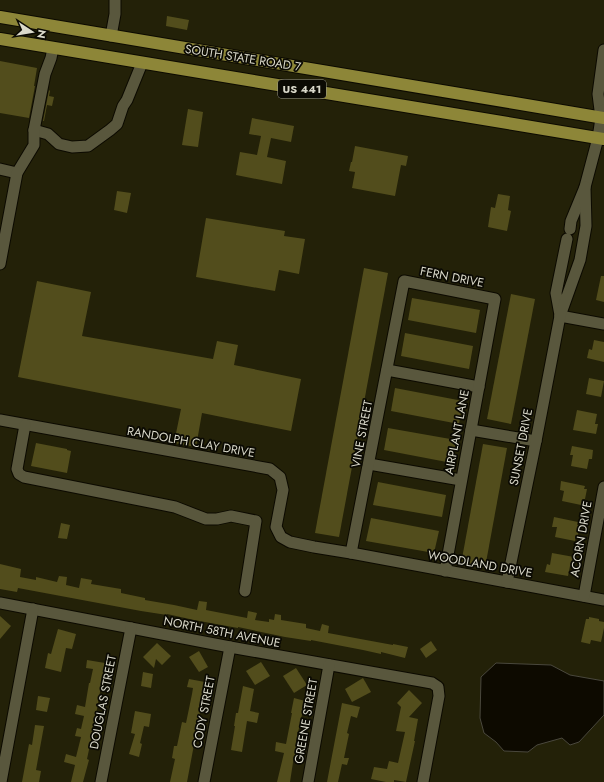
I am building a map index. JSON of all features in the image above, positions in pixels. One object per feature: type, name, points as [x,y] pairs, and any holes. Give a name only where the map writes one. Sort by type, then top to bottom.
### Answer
[{"type":"main road","name":"SOUTH STATE ROAD 7","points":[[0,17],[603,115]]},
{"type":"main road","name":"SOUTH STATE ROAD 7","points":[[0,39],[601,138]]},
{"type":"street","points":[[111,36],[115,14],[115,0]]},
{"type":"street","points":[[0,264],[16,173],[34,145],[34,130],[45,74],[53,48]]},
{"type":"street","name":"SUNSET DRIVE","points":[[560,316],[556,293],[571,221],[585,187],[601,138],[603,115],[598,94],[604,50]]},
{"type":"street","points":[[34,130],[48,134],[59,144],[72,147],[88,146],[117,124],[123,106],[133,87],[142,63]]},
{"type":"street","points":[[0,169],[16,173]]},
{"type":"street","name":"SUNSET DRIVE","points":[[507,582],[560,316],[580,260],[586,226],[585,187]]},
{"type":"street","points":[[567,239],[581,252]]},
{"type":"street","name":"FERN DRIVE","points":[[404,281],[495,299]]},
{"type":"street","name":"VINE STREET","points":[[352,553],[404,281]]},
{"type":"street","name":"AIRPLANT LANE","points":[[445,570],[495,299]]},
{"type":"street","points":[[560,316],[604,324]]},
{"type":"street","points":[[387,370],[479,387]]},
{"type":"street","name":"RANDOLPH CLAY DRIVE","points":[[0,420],[270,469],[280,477],[283,490],[276,527],[281,537],[290,542],[314,548],[352,553]]},
{"type":"street","points":[[25,425],[17,469],[19,474],[24,477],[175,507],[206,519],[217,519],[231,516],[256,521],[245,591]]},
{"type":"street","points":[[471,430],[536,441]]},
{"type":"street","points":[[369,464],[461,480]]},
{"type":"street","name":"ACORN DRIVE","points":[[584,596],[604,487]]},
{"type":"street","name":"WOODLAND DRIVE","points":[[352,553],[604,600]]},
{"type":"street","name":"NORTH 58TH AVENUE","points":[[0,603],[230,647],[432,683],[438,687],[439,696],[423,782]]},
{"type":"street","points":[[1,782],[33,609]]},
{"type":"street","name":"DOUGLAS STREET","points":[[101,782],[131,628]]},
{"type":"street","name":"CODY STREET","points":[[204,782],[230,647]]},
{"type":"street","name":"GREENE STREET","points":[[308,782],[329,665]]},
{"type":"shaded area","points":[[496,663],[551,665],[570,675],[604,681],[604,715],[579,742],[570,745],[562,738],[537,745],[528,752],[504,751],[496,742],[484,733],[480,718],[481,677]]},
{"type":"building","points":[[167,16],[189,20],[187,30],[166,26]]},
{"type":"building","points":[[0,61],[37,68],[29,118],[0,113]]},
{"type":"building","points":[[49,90],[49,96],[54,97],[52,106],[47,105],[43,121]]},
{"type":"building","points":[[188,109],[203,112],[198,147],[182,145]]},
{"type":"building","points":[[252,118],[294,126],[291,142],[271,138],[267,157],[286,161],[282,184],[236,175],[240,152],[257,155],[261,136],[249,134]]},
{"type":"building","points":[[355,146],[408,156],[406,166],[401,165],[395,196],[352,188],[355,172],[349,171]]},
{"type":"building","points":[[117,191],[131,193],[127,213],[114,210]]},
{"type":"building","points":[[498,194],[510,196],[508,210],[511,211],[507,231],[488,227],[491,207],[495,208]]},
{"type":"building","points":[[206,218],[285,231],[284,236],[305,239],[299,274],[279,270],[275,291],[196,277]]},
{"type":"building","points":[[364,268],[388,273],[339,537],[315,533]]},
{"type":"building","points":[[601,276],[604,276],[604,302],[596,300]]},
{"type":"building","points":[[37,281],[91,292],[82,336],[213,359],[217,341],[238,345],[234,365],[301,379],[291,431],[202,413],[196,447],[174,443],[181,409],[18,377]]},
{"type":"building","points":[[511,294],[535,299],[511,424],[487,419]]},
{"type":"building","points":[[412,298],[480,310],[476,333],[408,320]]},
{"type":"building","points":[[405,333],[473,346],[469,369],[401,356]]},
{"type":"building","points":[[594,340],[604,342],[604,362],[587,358],[589,349],[592,350]]},
{"type":"building","points":[[589,378],[604,381],[601,397],[586,394]]},
{"type":"building","points":[[395,388],[463,401],[459,424],[391,411]]},
{"type":"building","points":[[577,410],[597,414],[595,424],[598,424],[596,434],[573,430]]},
{"type":"building","points":[[388,428],[456,440],[452,463],[384,450]]},
{"type":"building","points":[[36,443],[71,451],[67,473],[31,466]]},
{"type":"building","points":[[483,444],[507,448],[485,568],[461,564]]},
{"type":"building","points":[[572,446],[593,450],[592,459],[589,459],[587,469],[571,466],[573,455],[570,455]]},
{"type":"building","points":[[561,481],[585,486],[584,489],[587,489],[585,499],[583,499],[581,505],[562,501],[564,491],[560,490]]},
{"type":"building","points":[[378,482],[446,495],[442,517],[373,505]]},
{"type":"building","points":[[554,517],[578,522],[578,535],[576,535],[575,541],[555,537],[557,527],[552,527]]},
{"type":"building","points":[[371,518],[439,531],[434,553],[366,541]]},
{"type":"building","points":[[61,523],[70,525],[67,539],[58,538]]},
{"type":"building","points":[[552,553],[574,557],[568,576],[545,572],[547,564],[550,565]]},
{"type":"building","points":[[0,564],[21,569],[20,577],[36,580],[36,577],[57,582],[59,576],[67,577],[66,585],[79,588],[81,578],[92,580],[91,584],[121,589],[121,593],[145,598],[145,600],[197,610],[199,601],[207,602],[206,610],[247,618],[248,611],[257,613],[255,620],[269,622],[269,619],[274,620],[275,614],[281,615],[281,620],[306,624],[306,628],[320,631],[322,624],[329,626],[328,633],[408,647],[405,658],[381,652],[381,654],[311,640],[285,637],[238,627],[18,588],[17,592],[0,589]]},
{"type":"building","points":[[0,616],[11,626],[0,639]]},
{"type":"building","points":[[589,617],[599,619],[599,621],[604,622],[601,642],[591,640],[590,644],[581,642],[586,619],[589,619]]},
{"type":"building","points":[[58,629],[76,634],[72,649],[66,648],[61,672],[45,668],[48,653],[51,654]]},
{"type":"building","points":[[431,641],[437,650],[426,658],[420,649]]},
{"type":"building","points":[[157,643],[171,656],[162,665],[156,659],[154,668],[143,657]]},
{"type":"building","points":[[199,651],[208,667],[199,672],[189,657]]},
{"type":"building","points":[[87,660],[105,663],[87,759],[89,760],[83,782],[71,782],[75,765],[64,762],[66,754],[76,757],[81,737],[75,736],[77,728],[81,729],[84,716],[75,714],[77,705],[85,707],[93,669],[86,668]]},
{"type":"building","points":[[261,662],[270,676],[255,685],[246,671]]},
{"type":"building","points":[[296,668],[307,685],[294,693],[283,676]]},
{"type":"building","points":[[143,672],[153,674],[151,688],[141,686]]},
{"type":"building","points":[[363,678],[371,692],[352,702],[345,689]]},
{"type":"building","points":[[189,679],[205,682],[202,702],[187,782],[170,782],[175,759],[172,758],[174,746],[177,746],[182,722],[186,723],[192,694],[193,688],[187,687]]},
{"type":"building","points":[[243,686],[254,689],[250,711],[259,713],[257,723],[247,721],[242,752],[231,750],[236,713],[238,713]]},
{"type":"building","points":[[409,690],[422,703],[409,717],[418,719],[406,782],[394,780],[394,782],[386,782],[371,779],[374,767],[387,769],[389,761],[398,763],[405,732],[396,731],[401,707],[397,703]]},
{"type":"building","points":[[38,696],[50,698],[47,712],[36,710]]},
{"type":"building","points":[[294,698],[305,701],[295,746],[300,747],[298,757],[294,756],[290,782],[277,782],[284,753],[275,751],[276,742],[286,744]]},
{"type":"building","points":[[342,703],[360,707],[357,718],[351,716],[347,733],[349,734],[344,758],[349,758],[347,765],[342,764],[338,782],[327,782]]},
{"type":"building","points":[[135,711],[151,714],[149,727],[144,726],[140,743],[142,744],[139,757],[129,754],[135,734],[131,733]]},
{"type":"building","points":[[35,725],[44,726],[36,770],[41,771],[39,782],[22,782],[29,744],[32,745]]}]
